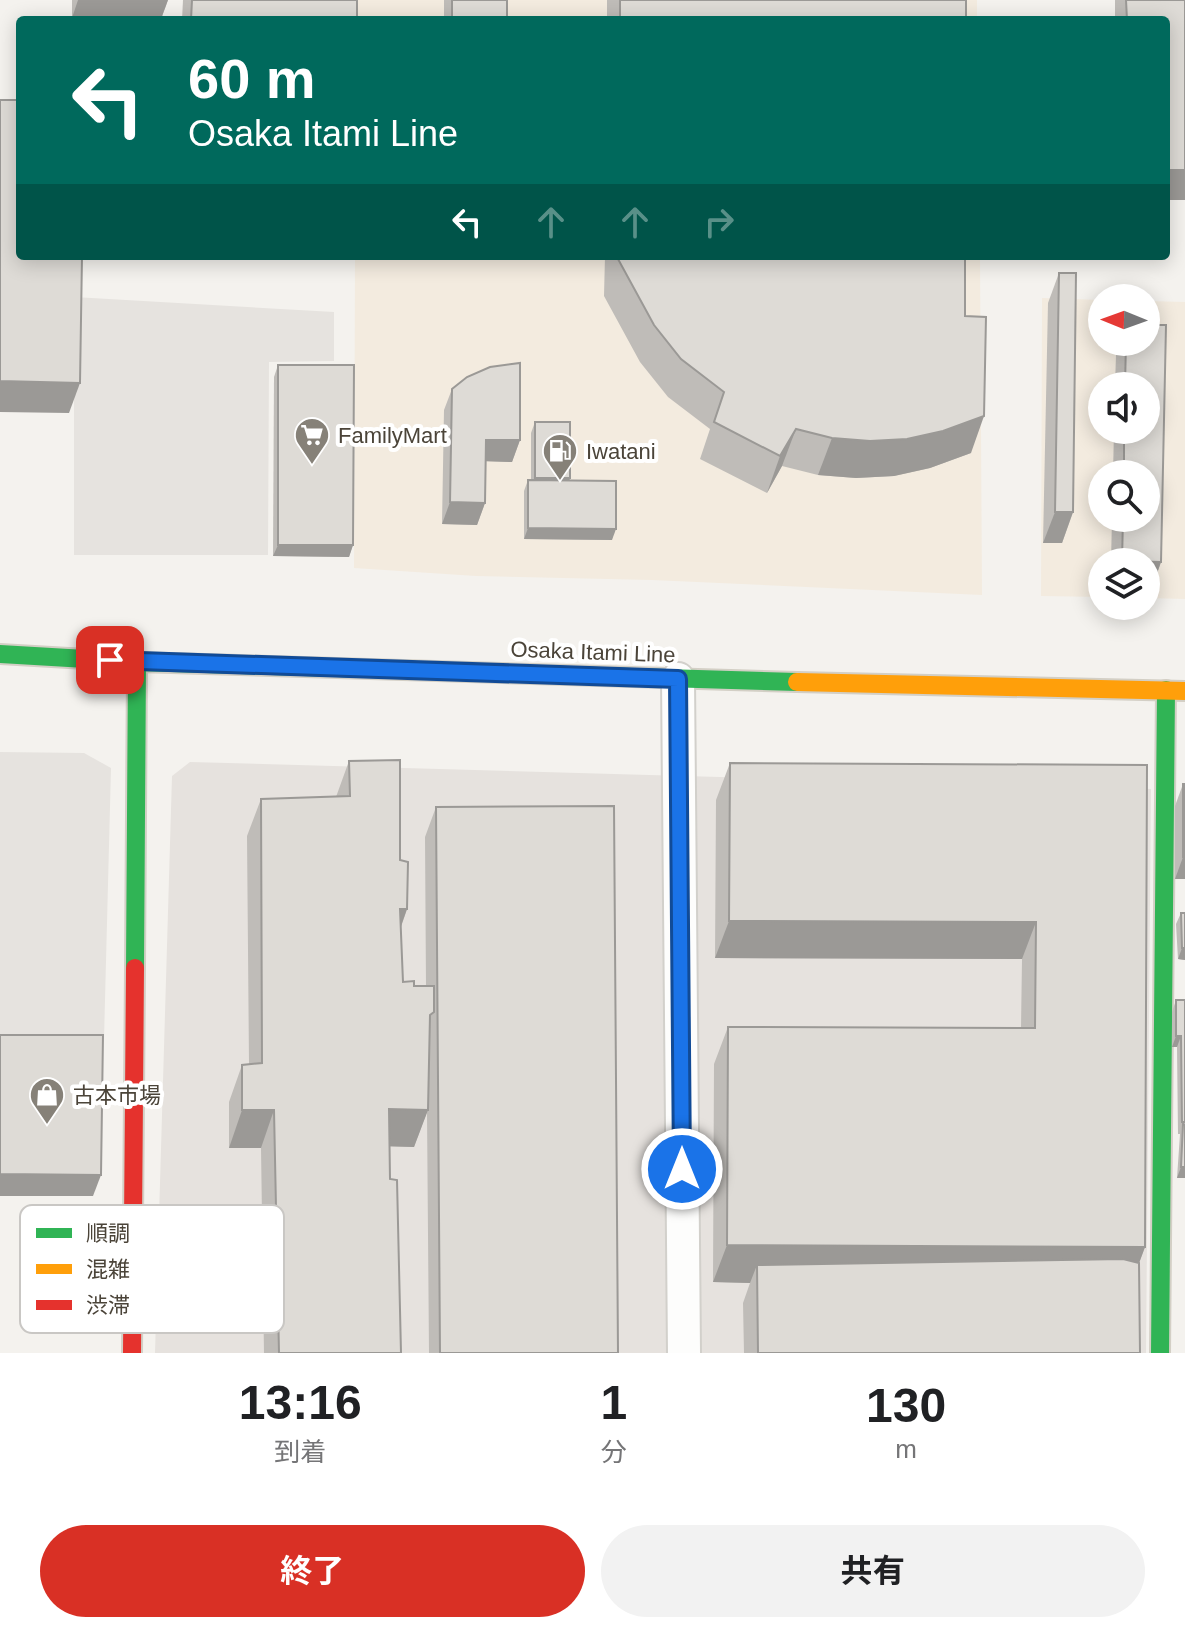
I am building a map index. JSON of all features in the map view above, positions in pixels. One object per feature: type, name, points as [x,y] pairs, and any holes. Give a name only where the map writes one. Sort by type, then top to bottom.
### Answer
[{"type":"street","name":"Osaka Itami Line","points":[[0,654],[137,662],[678,679],[1176,690]]},
{"type":"street","points":[[133,1205],[137,662]]},
{"type":"street","points":[[1160,1353],[1174,1199],[1176,690]]},
{"type":"street","points":[[132,1333],[132,1353]]},
{"type":"lane","points":[[678,679],[684,1353]]},
{"type":"shaded area","points":[[356,0],[977,0],[977,16],[356,16]]},
{"type":"shaded area","points":[[355,260],[980,260],[982,595],[652,580],[476,576],[354,568]]},
{"type":"shaded area","points":[[74,297],[334,312],[334,361],[269,362],[268,555],[74,555]]},
{"type":"shaded area","points":[[1042,298],[1088,300],[1088,356],[1160,356],[1160,301],[1185,302],[1185,599],[1160,598],[1160,548],[1088,548],[1088,597],[1041,596]]},
{"type":"shaded area","points":[[0,752],[84,753],[111,768],[104,1039],[0,1040]]},
{"type":"shaded area","points":[[190,762],[1151,789],[1146,1353],[155,1353],[156,1333],[284,1333],[284,1205],[159,1205],[172,776]]},
{"type":"building","points":[[192,0],[357,0],[357,16],[191,16]]},
{"type":"building","points":[[452,0],[507,0],[507,16],[452,16]]},
{"type":"building","points":[[620,0],[966,0],[966,16],[620,16]]},
{"type":"building","points":[[1126,0],[1185,0],[1185,170],[1170,170],[1170,16],[1127,16]]},
{"type":"building","points":[[0,100],[16,100],[16,260],[82,260],[80,383],[0,381]]},
{"type":"building","points":[[619,260],[965,260],[965,316],[986,317],[984,416],[943,431],[907,439],[870,441],[832,438],[796,429],[780,456],[714,422],[724,392],[681,359],[654,325]]},
{"type":"building","points":[[1059,273],[1076,273],[1073,512],[1055,512]]},
{"type":"building","points":[[1160,325],[1166,325],[1161,562],[1160,548],[1122,548],[1123,532],[1160,532],[1160,460],[1124,460],[1124,444],[1160,444],[1160,372],[1125,372],[1126,356],[1160,356]]},
{"type":"building","points":[[520,363],[520,440],[486,440],[485,503],[450,502],[452,389],[467,377],[490,367]]},
{"type":"building","name":"FamilyMart","points":[[278,365],[354,365],[353,545],[278,545]]},
{"type":"building","points":[[535,422],[570,422],[570,478],[535,478]]},
{"type":"building","points":[[528,480],[616,481],[616,529],[528,528]]},
{"type":"building","points":[[400,760],[400,860],[408,862],[407,909],[400,909],[403,982],[414,981],[414,986],[434,986],[434,1012],[430,1015],[428,1110],[389,1109],[390,1179],[397,1180],[401,1353],[279,1353],[279,1333],[284,1333],[284,1205],[276,1205],[274,1110],[242,1110],[242,1065],[262,1063],[261,799],[350,796],[349,761]]},
{"type":"building","points":[[730,763],[1147,765],[1145,1247],[727,1245],[728,1027],[1035,1028],[1036,922],[729,921]]},
{"type":"building","points":[[1185,784],[1185,857],[1183,857]]},
{"type":"building","points":[[614,806],[618,1353],[440,1353],[436,807]]},
{"type":"building","points":[[1181,913],[1185,913],[1185,948],[1182,948]]},
{"type":"building","points":[[1176,1000],[1185,1000],[1185,1122],[1182,1122],[1181,1036],[1176,1036]]},
{"type":"building","name":"古本市場","points":[[0,1035],[103,1035],[101,1175],[0,1174]]},
{"type":"building","points":[[1183,1124],[1185,1167],[1181,1167]]},
{"type":"building","points":[[1123,1259],[1139,1263],[1140,1353],[758,1353],[757,1265]]},
{"type":"traffic: fast","points":[[0,654],[137,662],[797,682]]},
{"type":"traffic: fast","points":[[135,968],[137,662]]},
{"type":"traffic: fast","points":[[1160,1353],[1166,690]]},
{"type":"traffic: slow","points":[[797,682],[1185,691]]},
{"type":"traffic: jam","points":[[133,1205],[135,968]]},
{"type":"traffic: jam","points":[[132,1333],[132,1353]]},
{"type":"place","name":"FamilyMart","points":[[312,466]]},
{"type":"place","name":"Iwatani","points":[[560,482]]},
{"type":"place","name":"古本市場","points":[[47,1126]]},
{"type":"route","points":[[110,660],[678,679],[682,1169]]}]
